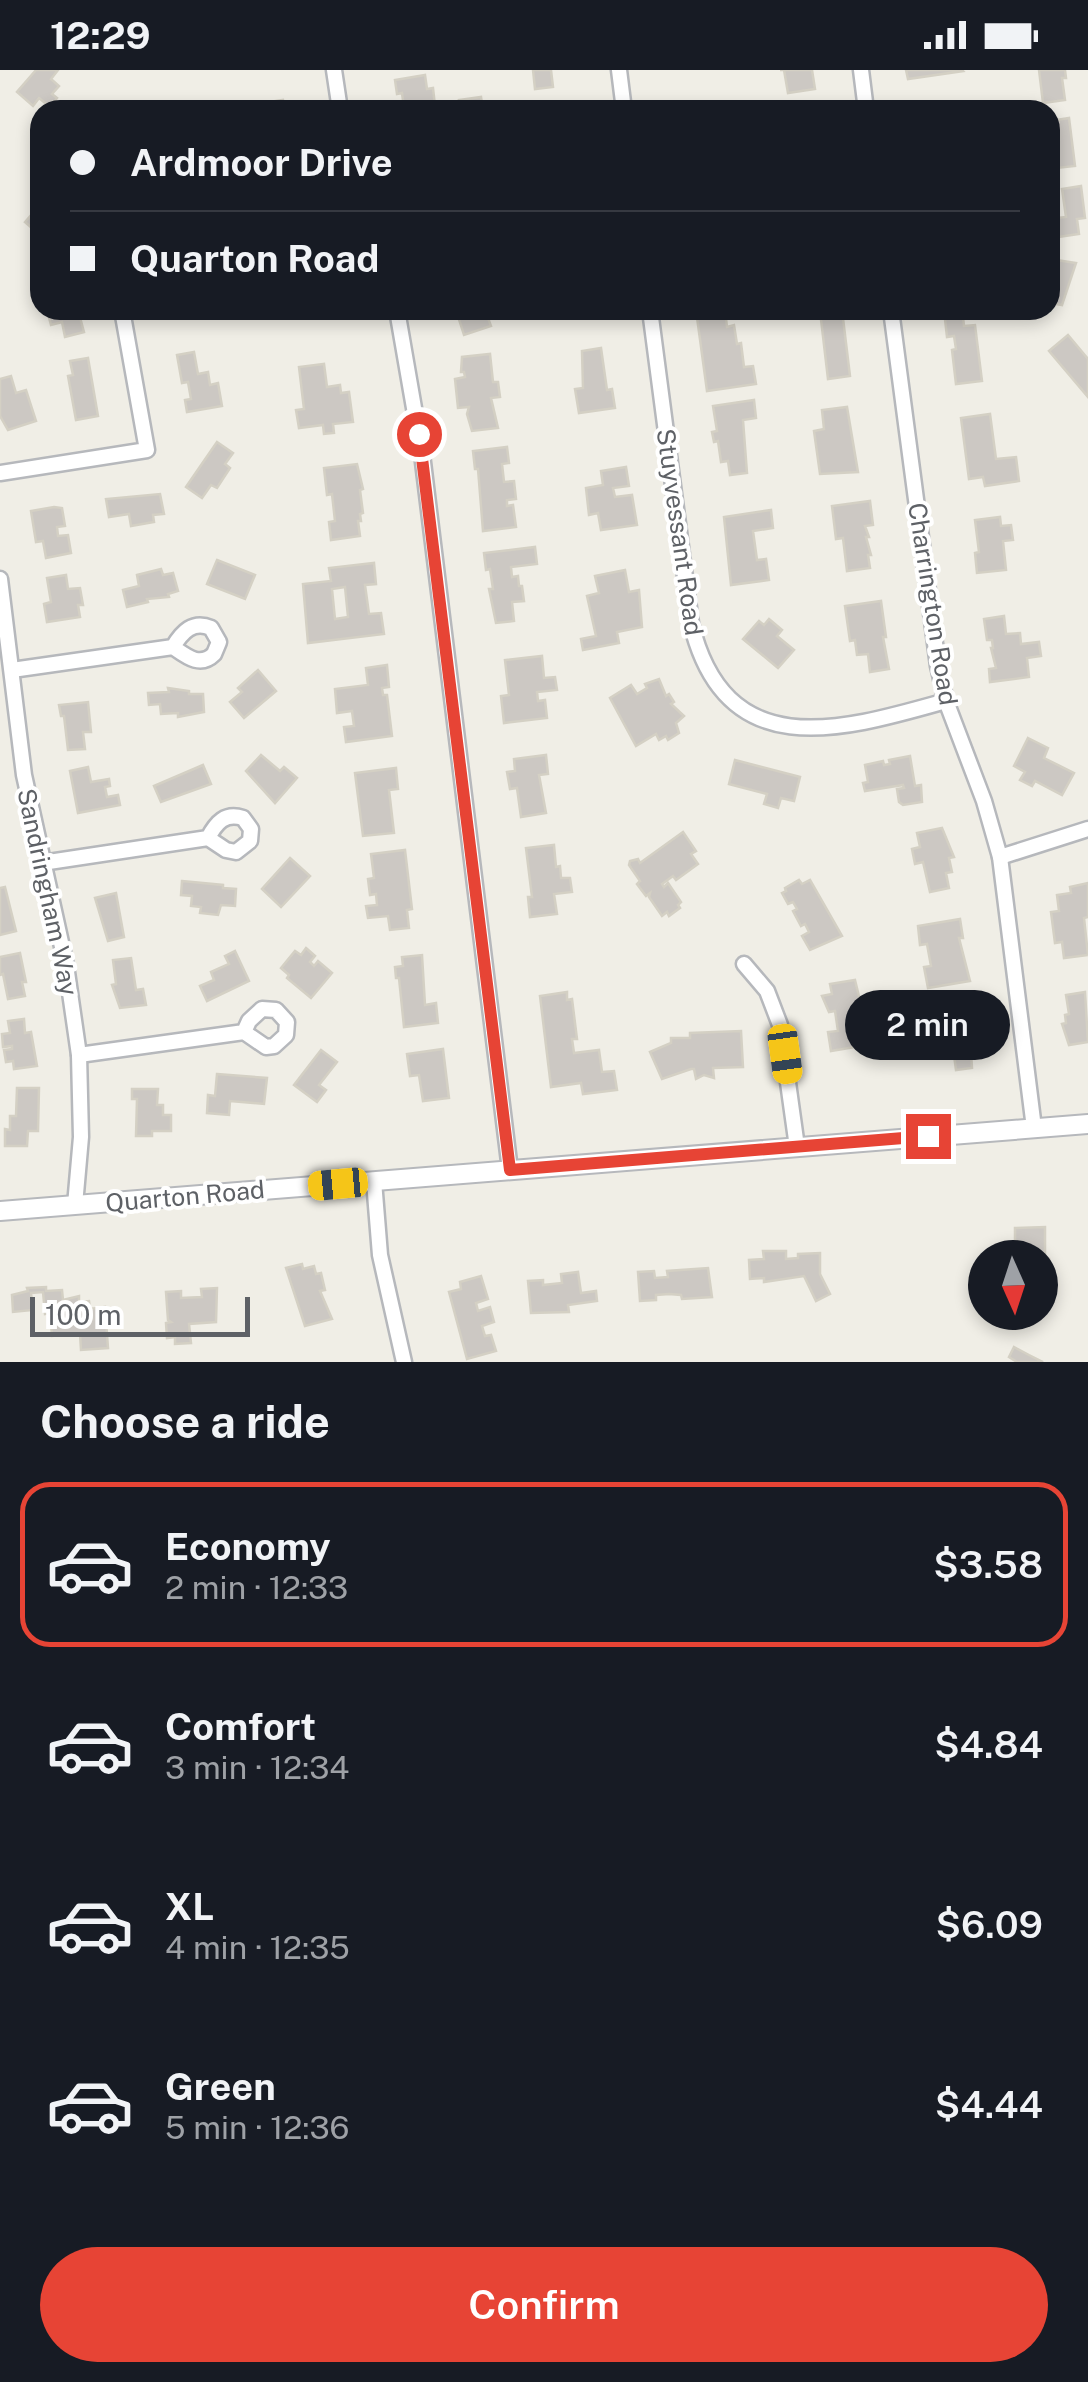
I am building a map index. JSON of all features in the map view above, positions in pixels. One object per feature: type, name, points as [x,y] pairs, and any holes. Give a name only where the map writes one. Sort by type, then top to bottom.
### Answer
[{"type":"street","points":[[334,70],[338,100]]},
{"type":"street","points":[[618,70],[622,100]]},
{"type":"street","points":[[861,70],[865,100]]},
{"type":"street","points":[[0,473],[147,450],[124,320]]},
{"type":"street","points":[[400,320],[422,454],[510,1170]]},
{"type":"street","name":"Stuyvessant Road","points":[[651,320],[691,623],[699,653],[716,680],[744,710],[787,728],[844,726],[946,701]]},
{"type":"street","name":"Charrington Road","points":[[891,320],[938,666],[946,701],[984,801],[1000,857],[1034,1128]]},
{"type":"street","name":"Sandringham Way","points":[[0,579],[24,775],[66,965],[79,1055],[81,1120],[75,1206]]},
{"type":"street","points":[[12,670],[173,647]]},
{"type":"street","points":[[1000,857],[1088,830]]},
{"type":"street","points":[[42,863],[208,838]]},
{"type":"street","points":[[744,964],[767,991],[780,1025],[797,1147]]},
{"type":"street","points":[[79,1055],[244,1032]]},
{"type":"street","name":"Quarton Road","points":[[0,1210],[1088,1124]]},
{"type":"street","points":[[374,1181],[380,1256],[404,1362]]},
{"type":"building","points":[[36,70],[58,70],[51,79],[59,86],[52,94],[55,100],[39,98],[30,103],[17,92]]},
{"type":"building","points":[[533,70],[551,70],[553,87],[535,89]]},
{"type":"building","points":[[784,70],[812,70],[815,89],[788,93]]},
{"type":"building","points":[[906,70],[962,70],[963,71],[908,79]]},
{"type":"building","points":[[1039,70],[1065,70],[1065,100],[1043,100]]},
{"type":"building","points":[[425,75],[427,89],[433,88],[434,100],[403,100],[402,93],[397,94],[395,80]]},
{"type":"building","points":[[1069,118],[1075,166],[1060,168],[1060,119]]},
{"type":"building","points":[[1081,186],[1085,218],[1077,219],[1079,234],[1060,237],[1060,218],[1066,217],[1062,189]]},
{"type":"building","points":[[1060,261],[1076,263],[1060,305]]},
{"type":"building","points":[[50,320],[81,320],[84,332],[65,337],[62,322],[51,325]]},
{"type":"building","points":[[459,320],[489,320],[491,326],[464,335]]},
{"type":"building","points":[[697,320],[726,320],[727,327],[734,325],[744,367],[753,366],[756,384],[707,391]]},
{"type":"building","points":[[821,320],[843,320],[850,376],[828,379]]},
{"type":"building","points":[[945,320],[963,320],[964,326],[975,325],[982,381],[956,384],[954,336],[947,337]]},
{"type":"building","points":[[1068,335],[1088,359],[1088,397],[1049,351]]},
{"type":"building","points":[[601,348],[607,390],[612,389],[615,408],[579,413],[575,389],[583,388],[582,351]]},
{"type":"building","points":[[194,352],[198,374],[208,372],[210,385],[218,383],[222,406],[187,412],[185,400],[191,399],[188,382],[182,383],[177,355]]},
{"type":"building","points":[[490,354],[493,382],[498,382],[500,397],[491,398],[498,428],[472,431],[469,407],[458,408],[455,379],[465,377],[461,372],[462,357]]},
{"type":"building","points":[[88,358],[98,416],[76,420],[68,376],[73,375],[70,361]]},
{"type":"building","points":[[324,364],[327,387],[340,385],[341,393],[349,392],[353,422],[333,424],[334,433],[324,434],[323,425],[299,428],[296,410],[304,409],[299,367]]},
{"type":"building","points":[[11,376],[16,393],[26,390],[36,421],[8,430],[0,416],[0,379]]},
{"type":"building","points":[[754,400],[756,418],[743,420],[747,473],[730,475],[728,461],[721,462],[718,441],[714,442],[712,432],[717,431],[713,406]]},
{"type":"building","points":[[847,407],[858,472],[820,474],[814,431],[824,429],[822,410]]},
{"type":"building","points":[[990,414],[996,459],[1016,457],[1019,481],[985,486],[983,477],[969,479],[961,418]]},
{"type":"building","points":[[217,442],[233,453],[225,464],[230,468],[217,488],[211,485],[202,498],[186,487]]},
{"type":"building","points":[[507,447],[509,463],[502,464],[504,482],[514,481],[516,499],[507,500],[507,506],[513,505],[516,527],[483,531],[473,451]]},
{"type":"building","points":[[357,464],[363,489],[360,536],[331,540],[329,522],[335,521],[324,468]]},
{"type":"building","points":[[626,467],[629,486],[613,488],[615,497],[632,495],[637,525],[601,530],[598,513],[589,515],[586,488],[603,485],[601,471]]},
{"type":"building","points":[[160,494],[164,514],[153,515],[154,522],[131,526],[129,514],[109,517],[106,499]]},
{"type":"building","points":[[870,501],[873,525],[865,526],[870,568],[847,571],[843,538],[836,539],[832,506]]},
{"type":"building","points":[[62,508],[65,526],[57,527],[58,536],[68,535],[71,553],[46,558],[43,541],[36,542],[31,511]]},
{"type":"building","points":[[771,510],[773,528],[753,531],[757,560],[766,559],[769,580],[731,585],[724,517]]},
{"type":"building","points":[[1000,517],[1001,526],[1011,525],[1013,540],[1003,541],[1006,570],[977,573],[975,520]]},
{"type":"building","points":[[535,547],[537,564],[511,567],[512,577],[518,576],[522,586],[524,601],[512,602],[514,621],[496,623],[489,589],[493,589],[490,569],[486,570],[484,553]]},
{"type":"building","points":[[217,560],[255,575],[245,599],[207,584]]},
{"type":"building","points":[[374,563],[376,584],[365,585],[369,614],[381,613],[384,634],[308,643],[303,584],[331,581],[329,568]],"holes":[[[345,587],[348,617],[335,619],[332,589]]]},
{"type":"building","points":[[161,569],[163,575],[173,573],[178,591],[168,594],[169,597],[147,599],[148,602],[127,607],[123,590],[139,586],[137,575]]},
{"type":"building","points":[[625,570],[629,592],[639,590],[642,627],[617,632],[619,643],[583,650],[581,639],[596,636],[587,596],[599,593],[595,576]]},
{"type":"building","points":[[66,575],[68,589],[80,588],[80,617],[47,622],[44,604],[51,602],[47,578]]},
{"type":"building","points":[[881,601],[889,669],[870,672],[868,654],[857,655],[855,640],[850,641],[845,606]]},
{"type":"building","points":[[1004,616],[1006,634],[1020,633],[1021,644],[1039,642],[1041,656],[1027,658],[1029,677],[990,682],[989,669],[996,668],[984,619]]},
{"type":"building","points":[[769,619],[782,630],[777,636],[794,650],[778,668],[743,639],[759,621],[764,625]]},
{"type":"building","points":[[542,656],[544,678],[555,677],[557,690],[537,692],[538,701],[545,700],[547,718],[504,723],[501,696],[509,695],[505,660]]},
{"type":"building","points":[[387,665],[389,687],[382,688],[383,695],[387,695],[392,736],[346,742],[344,727],[354,726],[352,711],[337,713],[335,689],[368,685],[366,668]]},
{"type":"building","points":[[258,670],[276,691],[244,718],[230,702],[242,692],[238,688]]},
{"type":"building","points":[[659,679],[666,696],[669,694],[674,702],[671,704],[684,716],[676,723],[679,733],[668,740],[666,736],[659,740],[656,734],[636,746],[610,698],[631,685],[637,694],[647,688],[645,684]]},
{"type":"building","points":[[168,688],[203,694],[204,712],[178,717],[178,713],[161,714],[160,704],[149,705],[148,693],[169,692]]},
{"type":"building","points":[[88,702],[91,732],[83,732],[85,749],[68,750],[59,705]]},
{"type":"building","points":[[1028,738],[1048,748],[1044,758],[1074,773],[1062,795],[1035,781],[1032,786],[1020,780],[1025,772],[1014,766]]},
{"type":"building","points":[[261,755],[280,771],[284,767],[297,778],[275,803],[246,771]]},
{"type":"building","points":[[546,755],[548,774],[539,775],[546,813],[521,817],[517,788],[510,789],[507,772],[515,771],[514,759]]},
{"type":"building","points":[[910,756],[915,786],[921,785],[922,802],[899,802],[897,789],[904,788],[903,785],[865,791],[865,765],[883,761],[884,765],[890,764],[889,760]]},
{"type":"building","points":[[735,760],[800,777],[794,801],[781,798],[778,808],[764,804],[767,794],[729,784]]},
{"type":"building","points":[[203,765],[211,784],[161,802],[154,786]]},
{"type":"building","points":[[88,767],[91,782],[109,779],[110,786],[105,787],[107,797],[118,795],[120,805],[78,813],[70,771]]},
{"type":"building","points":[[396,768],[398,789],[389,790],[394,833],[363,836],[355,773]]},
{"type":"building","points":[[942,828],[954,857],[949,858],[952,872],[946,873],[949,888],[930,892],[923,862],[915,864],[912,849],[920,847],[917,833]]},
{"type":"building","points":[[683,832],[696,851],[691,854],[698,864],[676,880],[673,876],[662,884],[664,887],[668,883],[681,902],[680,908],[662,916],[650,893],[646,896],[637,884],[640,881],[630,861],[638,859],[640,863]]},
{"type":"building","points":[[554,845],[556,867],[560,866],[561,878],[570,878],[572,892],[554,894],[557,914],[530,917],[528,897],[532,897],[526,848]]},
{"type":"building","points":[[405,850],[412,909],[407,910],[409,928],[390,930],[388,916],[368,918],[366,906],[377,905],[376,894],[370,895],[368,879],[374,878],[371,854]]},
{"type":"building","points":[[290,858],[310,876],[281,907],[262,889]]},
{"type":"building","points":[[799,880],[802,884],[810,880],[842,936],[810,950],[802,936],[809,932],[793,911],[797,909],[793,902],[788,904],[782,893]]},
{"type":"building","points":[[182,881],[236,889],[235,906],[221,905],[218,915],[200,913],[201,907],[191,906],[192,896],[181,895]]},
{"type":"building","points":[[1088,883],[1088,917],[1084,918],[1088,955],[1064,958],[1062,942],[1055,943],[1051,912],[1059,911],[1057,895],[1071,893],[1070,887]]},
{"type":"building","points":[[5,887],[16,931],[0,935],[0,888]]},
{"type":"building","points":[[116,893],[124,937],[108,941],[95,898]]},
{"type":"building","points":[[960,919],[963,938],[959,938],[970,981],[928,988],[924,967],[931,966],[927,944],[920,945],[918,926]]},
{"type":"building","points":[[306,948],[315,956],[310,962],[314,966],[318,961],[332,973],[311,998],[281,968],[295,951],[301,955]]},
{"type":"building","points":[[235,951],[249,981],[207,1001],[200,986],[214,980],[211,972],[229,964],[225,956]]},
{"type":"building","points":[[20,953],[25,996],[8,999],[3,974],[0,975],[0,957]]},
{"type":"building","points":[[422,955],[425,1005],[436,1003],[438,1023],[404,1027],[395,967],[403,966],[402,957]]},
{"type":"building","points":[[131,958],[136,990],[143,989],[146,1005],[120,1008],[112,985],[116,984],[113,960]]},
{"type":"building","points":[[855,980],[864,1030],[852,1032],[855,1047],[831,1051],[828,1032],[838,1031],[835,1011],[829,1012],[822,996],[832,994],[830,984]]},
{"type":"building","points":[[567,992],[567,1000],[572,999],[577,1039],[572,1039],[574,1053],[599,1050],[602,1072],[614,1071],[617,1090],[583,1094],[581,1083],[551,1087],[540,996]]},
{"type":"building","points":[[1085,992],[1088,1042],[1069,1045],[1062,1024],[1069,1014],[1066,995]]},
{"type":"building","points":[[972,1007],[978,1052],[971,1053],[972,1068],[956,1070],[948,1010]]},
{"type":"building","points":[[24,1019],[25,1033],[31,1032],[37,1066],[14,1069],[13,1061],[6,1062],[4,1050],[12,1046],[3,1047],[2,1034],[10,1033],[8,1021]]},
{"type":"building","points":[[741,1031],[743,1067],[713,1068],[714,1078],[704,1075],[696,1079],[691,1069],[662,1079],[650,1052],[671,1043],[671,1038],[690,1038],[690,1033]]},
{"type":"building","points":[[443,1049],[449,1098],[423,1101],[419,1075],[410,1076],[407,1054]]},
{"type":"building","points":[[321,1050],[337,1062],[319,1085],[326,1090],[317,1102],[294,1085]]},
{"type":"building","points":[[217,1074],[267,1078],[264,1104],[230,1101],[229,1115],[207,1113],[208,1095],[215,1096]]},
{"type":"building","points":[[17,1088],[39,1088],[38,1131],[28,1131],[27,1146],[5,1146],[5,1129],[10,1130],[10,1116],[16,1116]]},
{"type":"building","points":[[132,1089],[158,1089],[157,1105],[163,1105],[163,1115],[171,1115],[171,1131],[136,1136],[137,1099],[132,1099]]},
{"type":"building","points":[[1045,1227],[1045,1240],[1015,1240],[1015,1228]]},
{"type":"building","points":[[763,1251],[786,1251],[786,1259],[820,1253],[820,1274],[830,1294],[816,1301],[804,1276],[764,1282],[764,1278],[750,1279],[749,1260],[764,1259]]},
{"type":"building","points":[[302,1264],[303,1269],[314,1266],[316,1274],[321,1273],[325,1290],[320,1291],[332,1319],[305,1326],[286,1268]]},
{"type":"building","points":[[708,1268],[712,1297],[682,1299],[681,1295],[669,1294],[640,1301],[638,1272],[654,1271],[655,1278],[668,1277],[667,1271]]},
{"type":"building","points":[[578,1272],[581,1293],[596,1291],[597,1301],[568,1305],[569,1312],[531,1313],[528,1281],[543,1280],[543,1285],[562,1283],[561,1274]]},
{"type":"building","points":[[481,1276],[488,1299],[476,1303],[478,1311],[490,1307],[494,1322],[482,1326],[485,1336],[491,1335],[496,1351],[467,1359],[449,1292],[461,1289],[460,1282]]},
{"type":"building","points":[[46,1287],[46,1291],[62,1290],[63,1300],[79,1296],[79,1302],[89,1301],[90,1309],[105,1307],[108,1348],[81,1350],[80,1334],[52,1336],[43,1292],[31,1293],[33,1310],[13,1312],[12,1295],[28,1291],[27,1288]]},
{"type":"building","points":[[217,1288],[216,1322],[189,1324],[191,1343],[175,1344],[175,1337],[167,1338],[166,1323],[171,1322],[166,1292],[181,1291],[181,1298],[202,1297],[201,1289]]},
{"type":"building","points":[[1014,1347],[1043,1362],[1017,1362],[1009,1357]]},
{"type":"route","points":[[419,434],[510,1170],[928,1136]]}]
